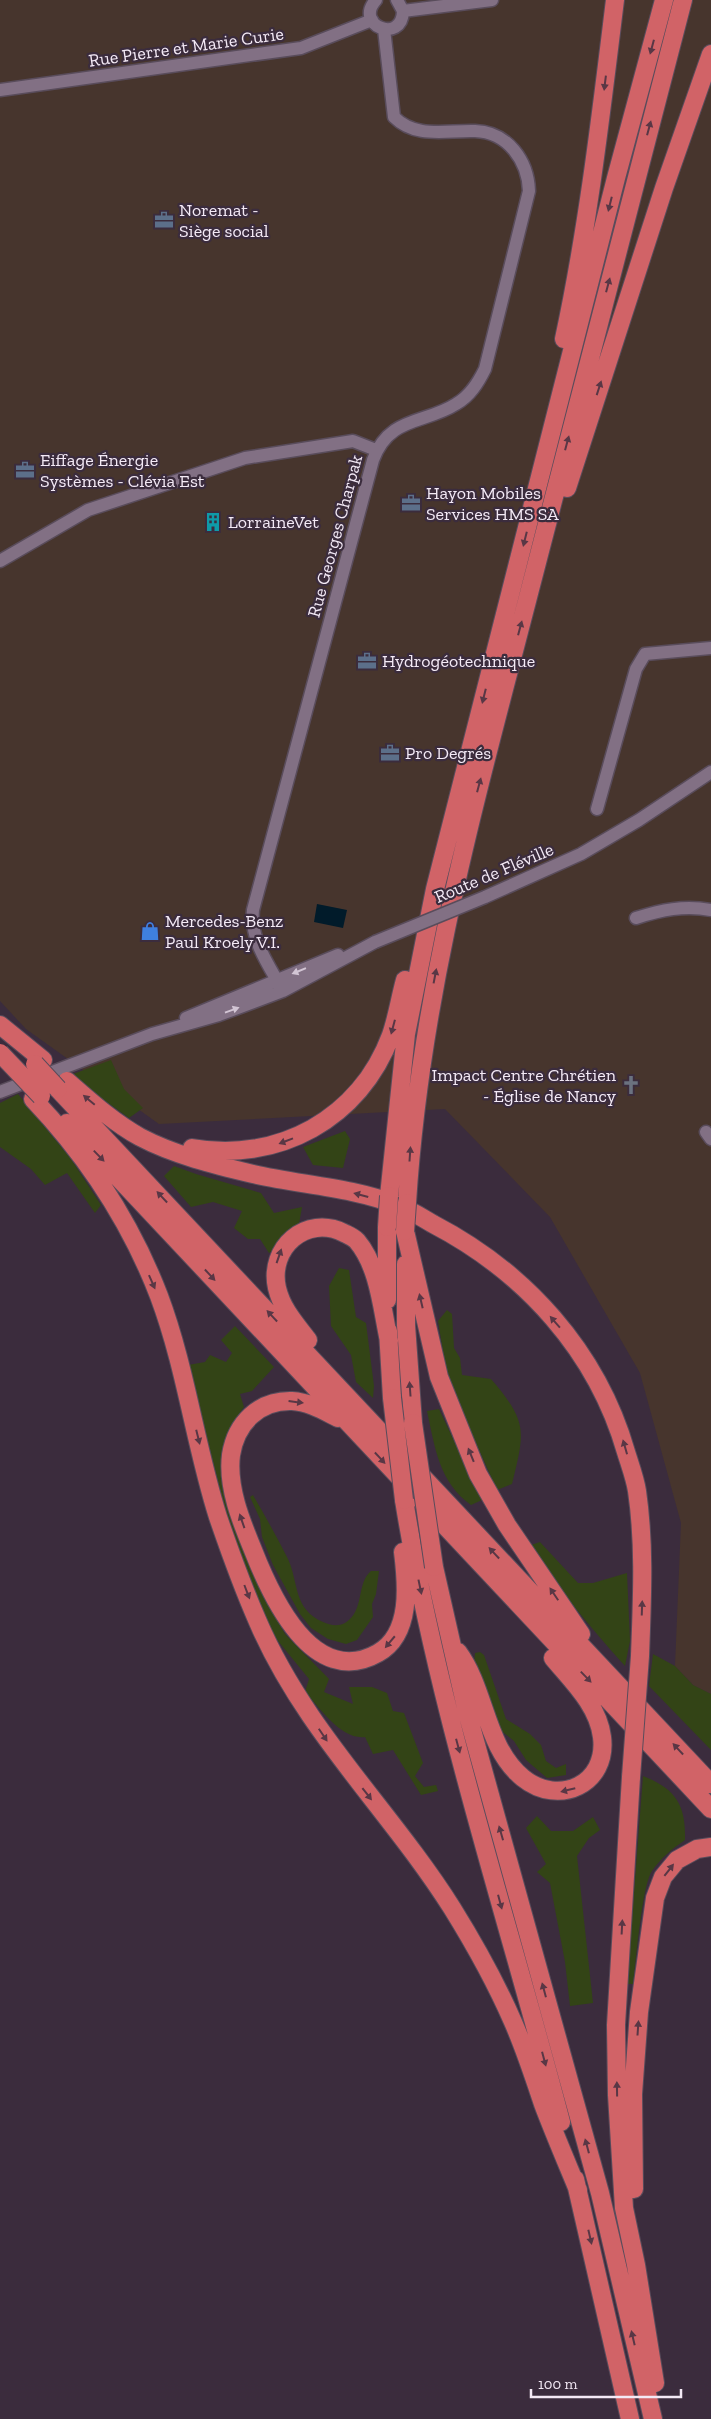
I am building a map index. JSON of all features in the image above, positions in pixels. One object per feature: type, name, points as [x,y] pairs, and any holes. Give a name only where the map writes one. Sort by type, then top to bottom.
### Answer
[{"type":"highway","points":[[537,492],[544,432],[580,265],[596,162],[615,0]]},
{"type":"highway","points":[[347,1422],[320,1409],[293,1401],[265,1405],[244,1422],[235,1439],[231,1455],[233,1486],[238,1510],[278,1605],[305,1641],[320,1652],[343,1661],[372,1656],[388,1645],[402,1621],[406,1597],[404,1500],[392,1398],[389,1342],[387,1227],[388,1196],[406,1034],[441,865],[664,0]]},
{"type":"highway","points":[[653,2419],[600,2193],[470,1722],[434,1566],[413,1423],[406,1325],[405,1231],[415,1101],[436,973],[460,859],[683,0]]},
{"type":"highway","points":[[543,541],[563,499],[664,188],[711,54]]},
{"type":"highway","points":[[142,1137],[211,1151],[254,1150],[298,1136],[332,1116],[368,1079],[383,1052],[391,1035],[410,960],[426,931]]},
{"type":"highway","points":[[0,1026],[63,1085],[377,1429],[711,1784]]},
{"type":"highway","points":[[0,1053],[37,1098],[108,1193],[132,1237],[159,1297],[190,1403],[218,1517],[258,1623],[293,1691],[337,1756],[417,1857],[483,1959],[514,2024],[553,2131],[578,2190]]},
{"type":"highway","points":[[63,1085],[142,1137],[186,1156],[244,1171],[349,1192],[397,1205],[453,1234],[516,1280],[555,1321],[586,1360],[617,1421],[637,1490],[643,1563],[640,1656],[616,2025],[617,2095],[624,2208],[636,2264],[660,2419]]},
{"type":"highway","points":[[37,1098],[347,1422],[711,1809]]},
{"type":"highway","points":[[377,1429],[284,1309],[276,1287],[276,1265],[282,1249],[296,1236],[314,1228],[334,1228],[355,1239],[364,1253],[375,1278],[389,1342]]},
{"type":"highway","points":[[405,1231],[439,1377],[478,1474],[507,1525],[611,1678]]},
{"type":"highway","points":[[405,1535],[450,1716],[578,2190],[630,2419]]},
{"type":"highway","points":[[450,1640],[467,1664],[500,1749],[522,1778],[539,1788],[558,1792],[579,1786],[587,1780],[598,1766],[601,1758],[602,1737],[594,1713],[584,1695],[523,1622],[504,1591]]},
{"type":"highway","points":[[636,2264],[633,2094],[639,2012],[655,1898],[663,1877],[677,1860],[697,1849],[711,1847]]},
{"type":"street","points":[[376,0],[371,9],[372,20],[384,29],[398,25],[400,5],[492,0]]},
{"type":"street","name":"Rue Pierre et Marie Curie","points":[[0,90],[301,48],[372,20]]},
{"type":"street","name":"Rue Georges Charpak","points":[[280,985],[259,949],[253,932],[253,910],[366,480],[376,450],[403,425],[456,404],[468,395],[478,383],[485,369],[529,191],[526,173],[520,157],[508,143],[499,138],[489,133],[475,131],[442,134],[426,132],[403,126],[394,116],[384,29]]},
{"type":"street","points":[[0,561],[88,510],[245,458],[353,441],[376,450]]},
{"type":"street","points":[[597,809],[636,669],[646,654],[711,648]]},
{"type":"street","name":"Route de Fléville","points":[[0,1092],[152,1034],[196,1013],[332,966],[361,948],[486,897],[581,854],[639,820],[711,772]]},
{"type":"street","points":[[636,918],[666,909],[695,907],[711,910]]},
{"type":"shaded area","points":[[0,0],[711,0],[711,1694],[693,1685],[675,1666],[681,1523],[640,1373],[550,1217],[445,1109],[159,1124],[26,1029],[0,1001]]},
{"type":"green space","points":[[111,1060],[124,1089],[143,1108],[129,1118],[83,1085],[73,1074]]},
{"type":"green space","points":[[18,1094],[71,1159],[101,1205],[95,1213],[67,1173],[45,1185],[31,1169],[0,1147],[0,1103]]},
{"type":"green space","points":[[345,1131],[350,1139],[343,1168],[313,1165],[303,1147]]},
{"type":"green space","points":[[174,1166],[261,1193],[274,1213],[302,1207],[299,1224],[279,1246],[269,1253],[260,1239],[248,1239],[234,1228],[242,1211],[213,1202],[191,1207],[164,1176]]},
{"type":"green space","points":[[339,1268],[349,1270],[356,1317],[366,1323],[374,1386],[373,1398],[356,1382],[351,1355],[331,1326],[329,1286]]},
{"type":"green space","points":[[447,1310],[452,1314],[454,1348],[460,1358],[462,1375],[491,1379],[512,1406],[517,1417],[521,1439],[512,1484],[497,1490],[446,1369],[438,1321]]},
{"type":"green space","points":[[235,1326],[274,1367],[252,1391],[240,1394],[244,1407],[236,1418],[227,1438],[234,1522],[264,1598],[285,1634],[329,1679],[324,1692],[353,1704],[349,1687],[372,1687],[387,1693],[393,1711],[404,1713],[423,1763],[415,1776],[424,1787],[436,1785],[438,1791],[421,1795],[393,1750],[373,1754],[365,1737],[356,1737],[339,1728],[324,1714],[305,1692],[309,1679],[278,1641],[253,1599],[235,1547],[188,1365],[205,1362],[210,1355],[226,1362],[232,1353],[221,1340]]},
{"type":"green space","points":[[439,1409],[482,1500],[471,1505],[452,1486],[445,1475],[436,1451],[427,1411]]},
{"type":"green space","points":[[253,1495],[288,1559],[298,1595],[306,1610],[313,1617],[331,1625],[345,1623],[355,1612],[366,1576],[371,1571],[379,1571],[376,1594],[372,1604],[373,1617],[357,1640],[346,1644],[328,1639],[311,1628],[300,1614],[273,1565],[262,1537],[260,1519],[250,1497]]},
{"type":"green space","points":[[540,1542],[578,1583],[593,1583],[627,1573],[630,1641],[625,1666],[575,1607],[541,1561],[531,1545]]},
{"type":"green space","points":[[480,1652],[484,1655],[506,1719],[530,1734],[541,1745],[546,1761],[556,1768],[566,1764],[566,1775],[547,1778],[526,1760],[514,1741],[500,1730],[474,1665],[475,1653]]},
{"type":"green space","points":[[653,1654],[675,1666],[693,1685],[711,1694],[711,1750],[649,1686]]},
{"type":"green space","points":[[643,1776],[664,1787],[677,1800],[684,1817],[685,1840],[659,1862],[648,1879],[642,1907],[633,1984],[627,1984]]},
{"type":"green space","points":[[537,1816],[551,1831],[573,1831],[593,1817],[600,1830],[589,1838],[577,1856],[593,2003],[570,2006],[565,1962],[550,1883],[537,1872],[546,1864],[526,1828]]},
{"type":"water","points":[[317,904],[347,910],[343,928],[314,922]]},
{"type":"place","name":"Noremat - Siège social","points":[[164,220]]},
{"type":"place","name":"Eiffage Énergie Systèmes - Clévia Est","points":[[25,470]]},
{"type":"place","name":"Hayon Mobiles Services HMS SA","points":[[411,503]]},
{"type":"place","name":"LorraineVet","points":[[213,522]]},
{"type":"place","name":"Hydrogéotechnique","points":[[367,661]]},
{"type":"place","name":"Pro Degrés","points":[[390,753]]},
{"type":"place","name":"Mercedes-Benz Paul Kroely V.I.","points":[[150,931]]},
{"type":"place","name":"Impact Centre Chrétien - Église de Nancy","points":[[631,1085]]}]
